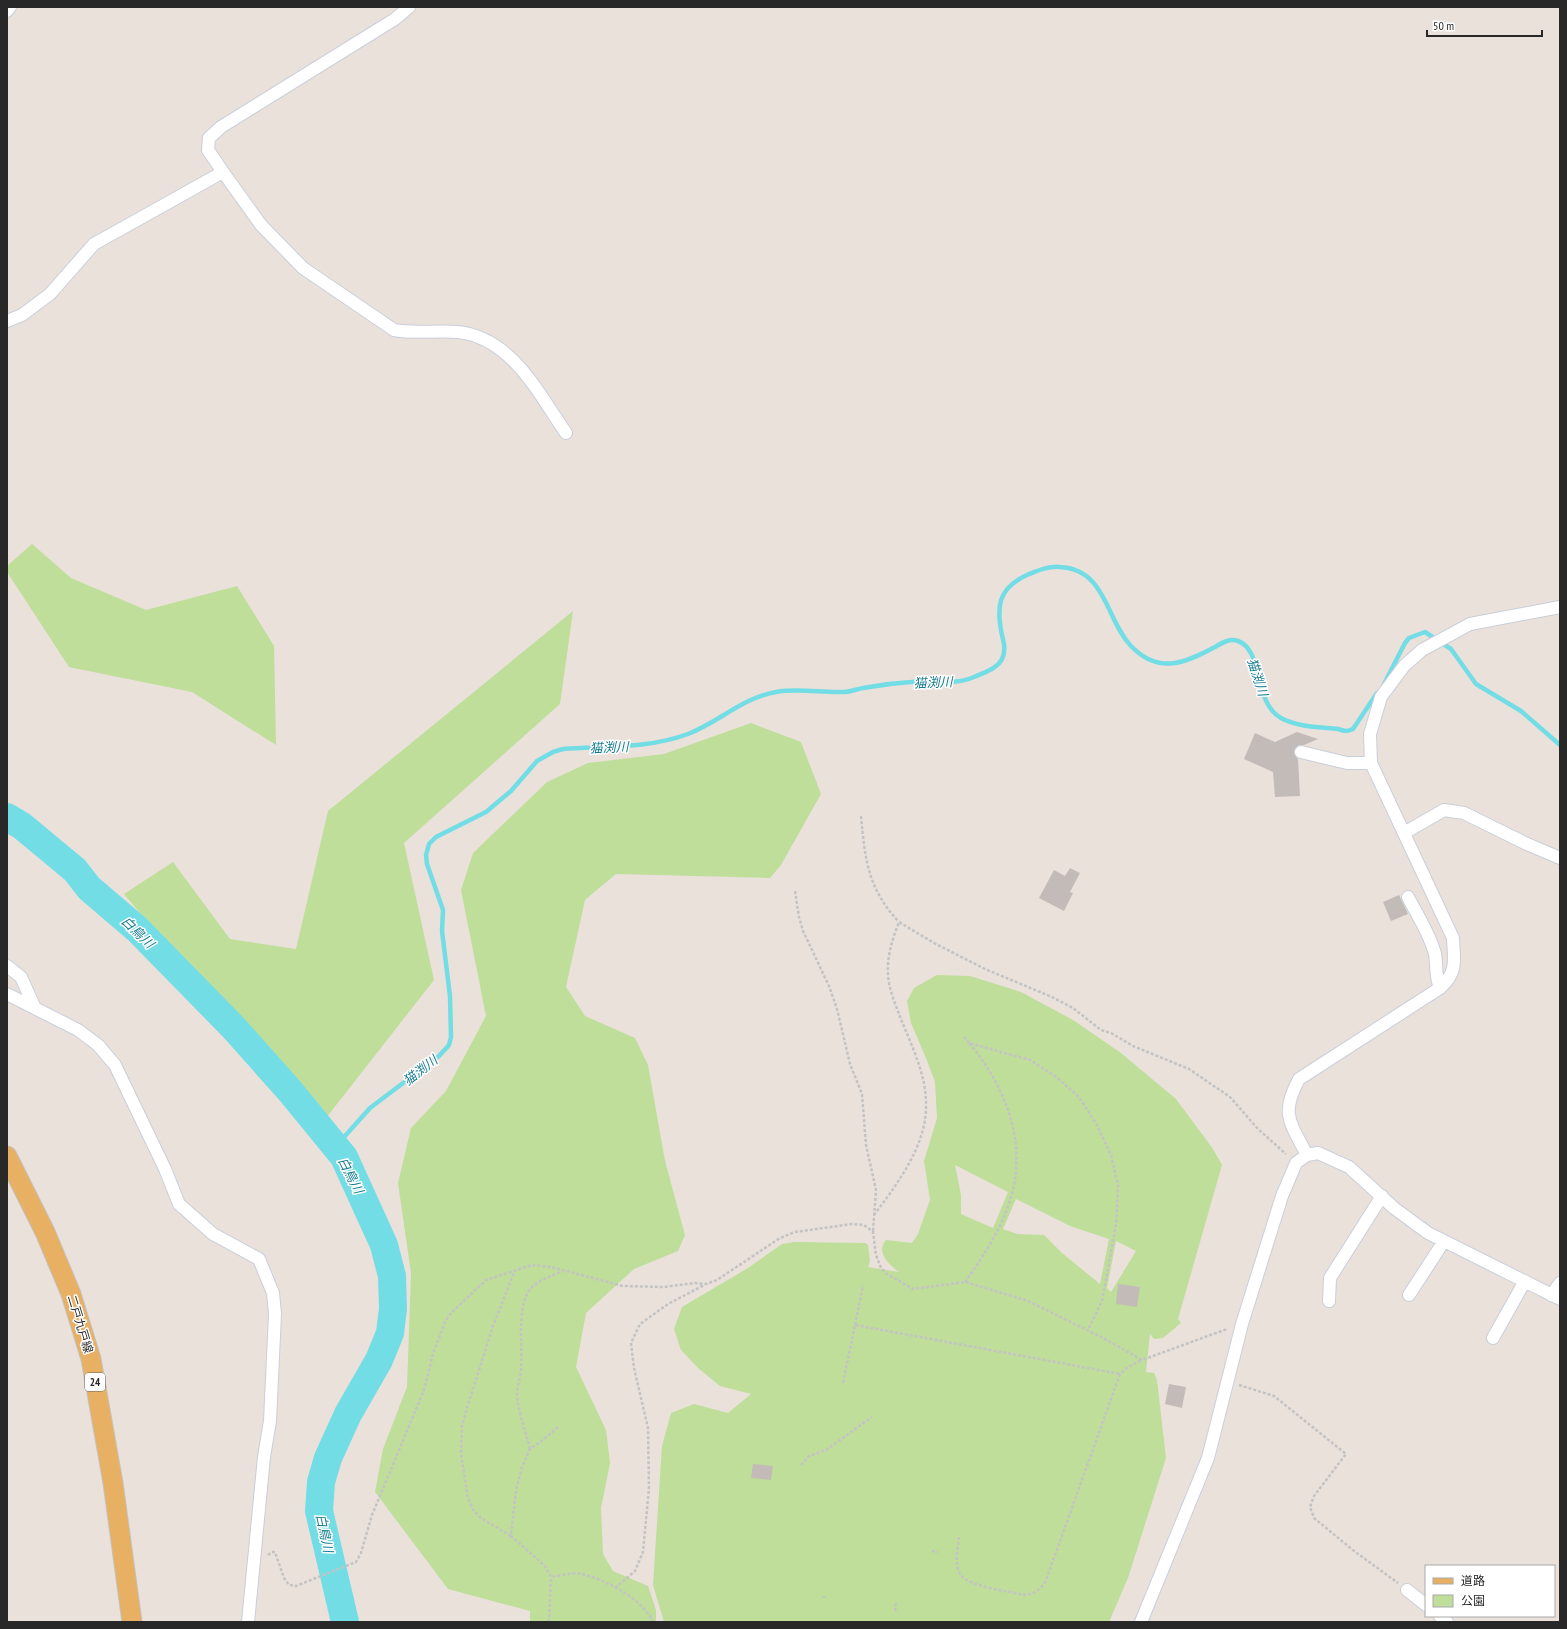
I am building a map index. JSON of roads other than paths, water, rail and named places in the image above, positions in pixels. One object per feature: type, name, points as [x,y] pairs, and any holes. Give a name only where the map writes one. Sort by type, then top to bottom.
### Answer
[{"type":"main road","name":"二戸九戸線","points":[[7,1156],[45,1232],[71,1294],[91,1359],[113,1483],[132,1622]]},
{"type":"street","points":[[7,12],[10,7]]},
{"type":"street","points":[[409,7],[395,19],[221,127],[209,138],[208,150],[261,225],[303,268],[394,330],[410,333],[456,332],[472,334],[498,347],[513,359],[566,433]]},
{"type":"street","points":[[7,321],[22,315],[50,294],[94,244],[223,172]]},
{"type":"street","points":[[1307,1155],[1287,1114],[1290,1096],[1299,1079],[1440,988],[1448,981],[1455,967],[1453,938],[1371,762],[1370,734],[1381,697],[1404,666],[1422,650],[1470,624],[1560,607]]},
{"type":"street","points":[[1301,752],[1347,763],[1371,762]]},
{"type":"street","points":[[1404,833],[1444,810],[1464,813],[1527,844],[1560,858]]},
{"type":"street","points":[[1408,897],[1423,924],[1434,954],[1436,977],[1440,988]]},
{"type":"street","points":[[7,966],[21,977],[34,1006]]},
{"type":"street","points":[[7,994],[34,1006],[78,1030],[98,1045],[115,1065],[165,1169],[180,1204],[213,1234],[259,1259],[273,1293],[275,1314],[270,1421],[264,1457],[248,1622]]},
{"type":"street","points":[[1141,1622],[1208,1458],[1242,1324],[1282,1196],[1296,1163],[1307,1155],[1318,1153],[1349,1167],[1394,1208],[1416,1224],[1444,1241],[1556,1297],[1560,1283]]},
{"type":"street","points":[[1329,1301],[1330,1278],[1382,1196]]},
{"type":"street","points":[[1409,1296],[1444,1241]]},
{"type":"street","points":[[1493,1338],[1525,1281]]},
{"type":"street","points":[[1407,1590],[1425,1604]]},
{"type":"waterway","name":"猫渕川","points":[[336,1146],[370,1108],[439,1056],[449,1045],[451,1037],[450,996],[442,931],[443,910],[427,864],[426,855],[429,844],[436,837],[486,812],[511,791],[537,761],[553,752],[563,749],[642,745],[673,739],[699,729],[752,699],[776,692],[793,690],[846,692],[893,684],[966,680],[993,668],[1002,659],[1004,647],[999,616],[1001,599],[1005,592],[1017,580],[1051,567],[1075,570],[1087,577],[1096,586],[1116,623],[1131,646],[1141,655],[1152,661],[1162,663],[1183,661],[1193,658],[1223,643],[1235,640],[1246,646],[1256,665],[1266,701],[1272,711],[1287,721],[1309,726],[1349,731],[1353,729],[1377,693]]},
{"type":"waterway","name":"猫渕川","points":[[1384,684],[1405,643],[1409,638],[1425,632],[1451,649],[1476,684],[1521,711],[1560,745]]},
{"type":"waterway","name":"白鳥川","points":[[7,817],[22,826],[75,870],[89,888],[137,929],[233,1027],[290,1091],[344,1157],[384,1245],[392,1276],[393,1309],[390,1333],[379,1360],[348,1414],[328,1458],[321,1482],[319,1511],[345,1622]]}]
